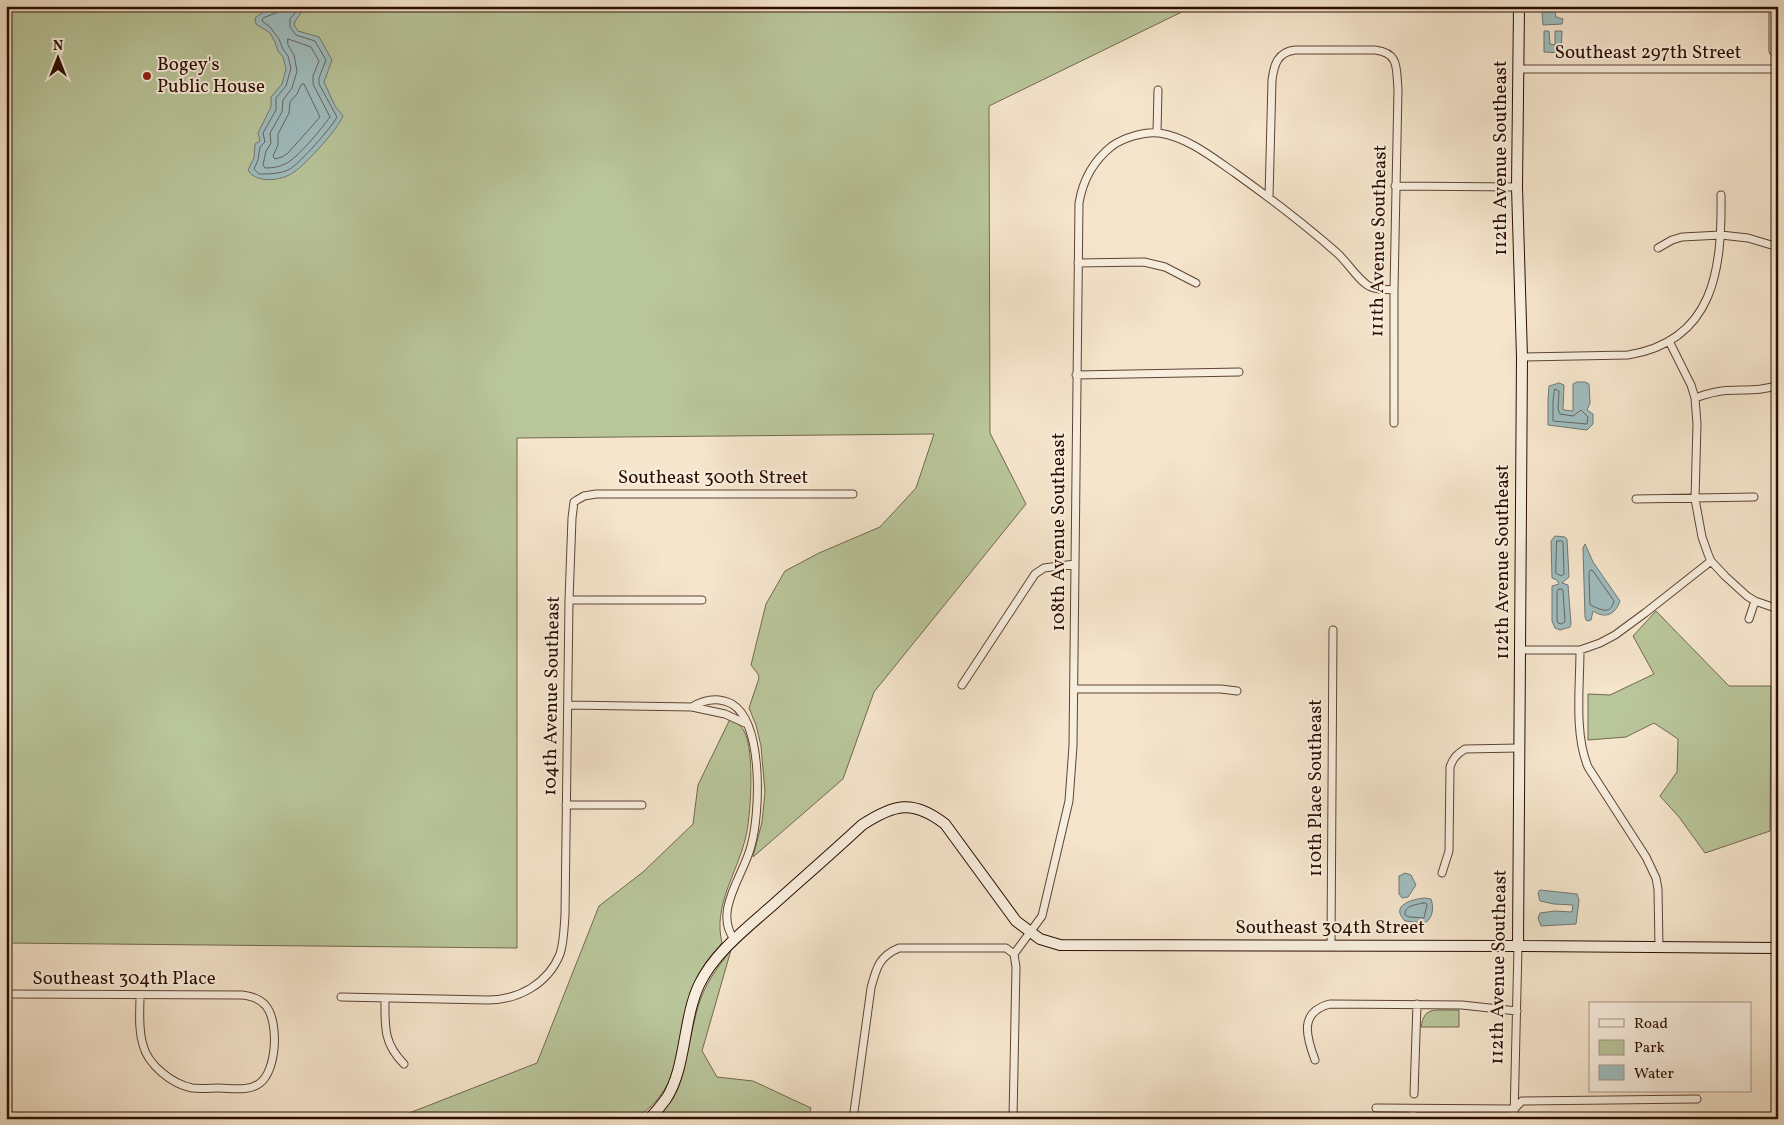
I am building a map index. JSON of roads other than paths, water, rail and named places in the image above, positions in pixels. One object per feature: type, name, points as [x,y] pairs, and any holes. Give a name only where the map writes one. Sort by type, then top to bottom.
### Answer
[{"type":"street","name":"112th Avenue Southeast","points":[[1514,1119],[1518,946],[1522,357],[1517,187],[1519,6]]},
{"type":"street","points":[[1773,6],[1773,51]]},
{"type":"street","name":"111th Avenue Southeast","points":[[1269,196],[1272,80],[1278,58],[1285,52],[1295,50],[1375,50],[1387,52],[1394,60],[1398,89],[1395,186],[1394,423]]},
{"type":"street","name":"Southeast 297th Street","points":[[1519,69],[1778,69]]},
{"type":"street","points":[[1158,90],[1157,132],[1198,147],[1269,196],[1338,254],[1368,286],[1394,290]]},
{"type":"street","name":"108th Avenue Southeast","points":[[1030,933],[1042,916],[1069,801],[1073,746],[1079,203],[1086,176],[1106,150],[1120,140],[1157,132]]},
{"type":"street","points":[[1395,186],[1517,187]]},
{"type":"street","points":[[1522,357],[1628,355],[1652,350],[1683,331],[1707,300],[1717,269],[1721,234],[1721,195]]},
{"type":"street","points":[[1658,248],[1682,237],[1721,234],[1778,247]]},
{"type":"street","points":[[1078,263],[1144,262],[1165,267],[1196,283]]},
{"type":"street","points":[[1669,341],[1691,385],[1695,398],[1697,424],[1695,499],[1702,536],[1711,561],[1735,586],[1755,601],[1778,609]]},
{"type":"street","points":[[1076,374],[1238,372]]},
{"type":"street","points":[[1695,398],[1710,393],[1766,389],[1778,385]]},
{"type":"street","name":"Southeast 300th Street","points":[[574,502],[582,497],[596,494],[853,494]]},
{"type":"street","points":[[1636,499],[1754,497]]},
{"type":"street","name":"104th Avenue Southeast","points":[[385,998],[499,1000],[515,996],[534,987],[544,978],[553,968],[560,954],[563,943],[565,891],[569,600],[574,502]]},
{"type":"street","points":[[1519,650],[1580,650],[1592,647],[1615,635],[1711,561]]},
{"type":"street","points":[[962,685],[1035,574],[1044,568],[1075,564]]},
{"type":"street","points":[[569,600],[702,600]]},
{"type":"street","points":[[1749,619],[1755,601]]},
{"type":"street","name":"110th Place Southeast","points":[[1331,946],[1333,630]]},
{"type":"street","points":[[1580,650],[1582,754],[1588,767],[1646,857],[1656,878],[1658,889],[1659,947]]},
{"type":"street","points":[[1074,689],[1221,689],[1236,691]]},
{"type":"street","points":[[648,1119],[667,1098],[673,1084],[680,1061],[690,1012],[699,986],[708,969],[734,939],[728,931],[726,920],[728,905],[752,845],[756,810],[754,748],[748,724],[739,710],[730,703],[710,700],[692,707]]},
{"type":"street","points":[[568,705],[692,707],[725,714],[748,724]]},
{"type":"street","points":[[1442,873],[1449,851],[1450,767],[1457,753],[1465,749],[1519,748]]},
{"type":"street","points":[[566,805],[642,805]]},
{"type":"street","name":"Southeast 304th Street","points":[[734,939],[862,825],[881,813],[894,808],[905,807],[918,808],[930,812],[945,824],[1016,921],[1030,933],[1050,943],[1069,946],[1778,948]]},
{"type":"street","points":[[1014,954],[1030,933]]},
{"type":"street","points":[[853,1119],[874,976],[884,956],[898,948],[1006,948],[1014,954],[1016,967],[1013,1119]]},
{"type":"street","name":"Southeast 304th Place","points":[[6,994],[242,995],[259,1000],[268,1009],[272,1023],[273,1056],[270,1070],[261,1082],[253,1087],[196,1088],[187,1087],[176,1082],[156,1067],[142,1045],[140,996]]},
{"type":"street","points":[[341,997],[385,998],[387,1036],[392,1050],[404,1064]]},
{"type":"street","points":[[1315,1060],[1310,1045],[1308,1021],[1316,1009],[1330,1004],[1462,1005],[1517,1011]]},
{"type":"street","points":[[1414,1094],[1417,1004]]},
{"type":"street","points":[[1376,1108],[1514,1109],[1522,1101],[1698,1098]]},
{"type":"street","points":[[1412,1109],[1412,1119]]},
{"type":"water","points":[[294,6],[302,10],[294,25],[298,31],[319,37],[332,60],[324,82],[335,106],[343,116],[321,146],[294,172],[276,179],[263,179],[248,170],[254,158],[255,144],[260,141],[258,133],[271,107],[271,97],[282,84],[286,69],[283,57],[278,51],[270,33],[256,24],[255,18],[263,12]]},
{"type":"water","points":[[1555,12],[1556,17],[1563,19],[1562,24],[1543,25],[1542,13]]},
{"type":"water","points":[[1544,31],[1549,31],[1550,44],[1555,45],[1555,31],[1562,31],[1561,53],[1544,52]]},
{"type":"water","points":[[1577,382],[1589,384],[1590,403],[1587,410],[1593,414],[1593,424],[1587,430],[1548,425],[1549,386],[1559,383],[1564,385],[1563,409],[1573,411],[1573,384]]},
{"type":"water","points":[[1555,536],[1567,539],[1569,577],[1562,583],[1568,585],[1571,624],[1570,627],[1560,630],[1555,628],[1552,621],[1552,586],[1559,584],[1557,580],[1552,578],[1551,541]]},
{"type":"water","points":[[1585,544],[1593,562],[1620,601],[1615,610],[1609,614],[1602,615],[1593,611],[1591,620],[1588,621],[1585,617],[1583,548]]},
{"type":"water","points":[[1405,873],[1411,875],[1416,885],[1408,897],[1402,898],[1399,894],[1399,876]]},
{"type":"water","points":[[1540,890],[1577,894],[1579,900],[1576,924],[1541,926],[1538,918],[1540,913],[1555,911],[1572,912],[1573,905],[1540,901],[1538,893]]},
{"type":"water","points":[[1425,898],[1431,899],[1432,905],[1432,912],[1428,921],[1425,923],[1405,921],[1401,915],[1401,907],[1409,901]]},
{"type":"place","name":"Bogey's Public House","points":[[147,76]]}]
